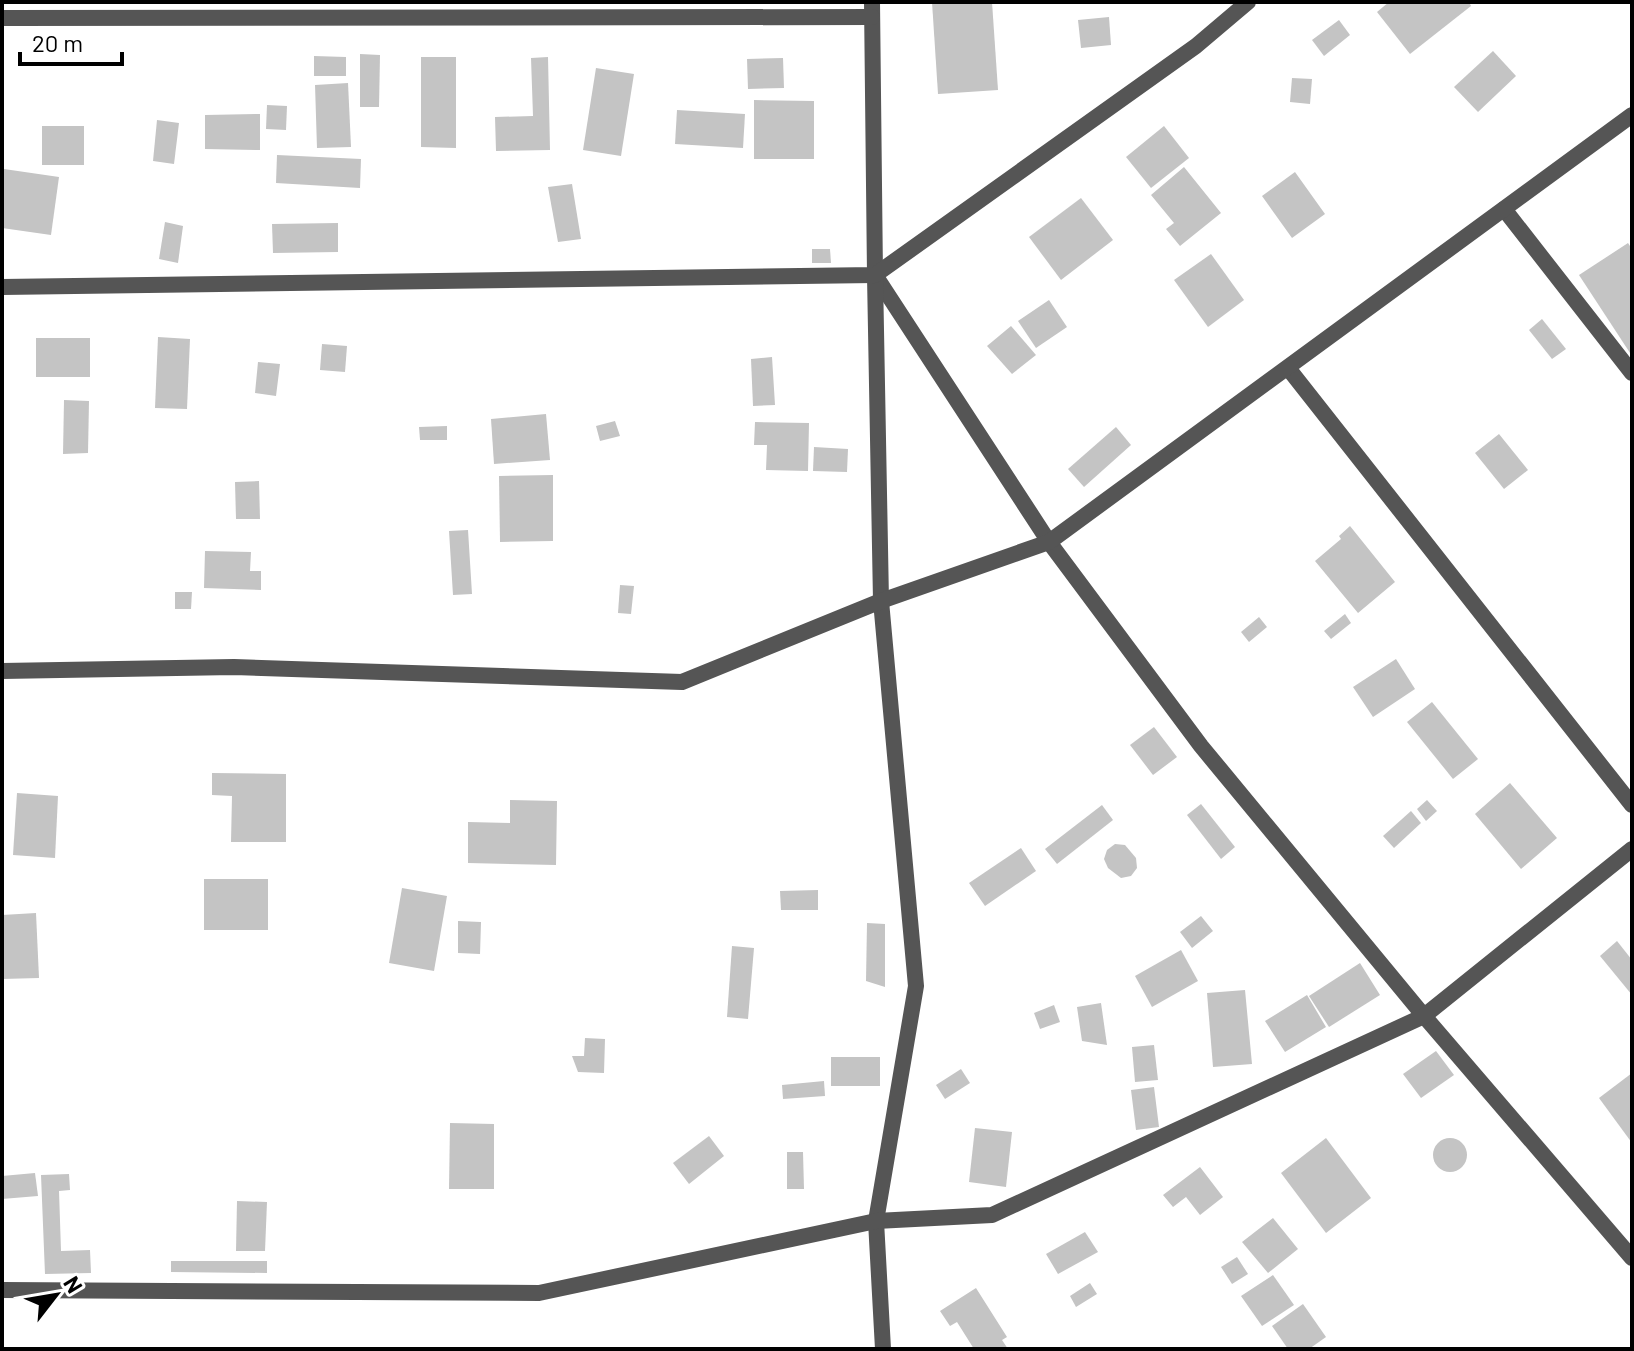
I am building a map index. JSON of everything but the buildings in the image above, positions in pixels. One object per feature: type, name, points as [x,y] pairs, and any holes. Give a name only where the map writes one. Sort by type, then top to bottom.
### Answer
[{"type":"street","points":[[2,287],[875,275],[1196,46],[1248,2]]},
{"type":"street","points":[[2,18],[872,10],[881,601],[916,986],[876,1221],[883,1349]]},
{"type":"street","points":[[2,671],[234,667],[682,682],[881,601],[1049,542],[1632,115]]},
{"type":"street","points":[[1504,209],[1632,373]]},
{"type":"street","points":[[875,275],[1049,542],[1201,746],[1424,1016],[1632,1258]]},
{"type":"street","points":[[1288,368],[1632,805]]},
{"type":"street","points":[[2,1290],[539,1293],[876,1221],[992,1215],[1424,1016],[1632,849]]}]
